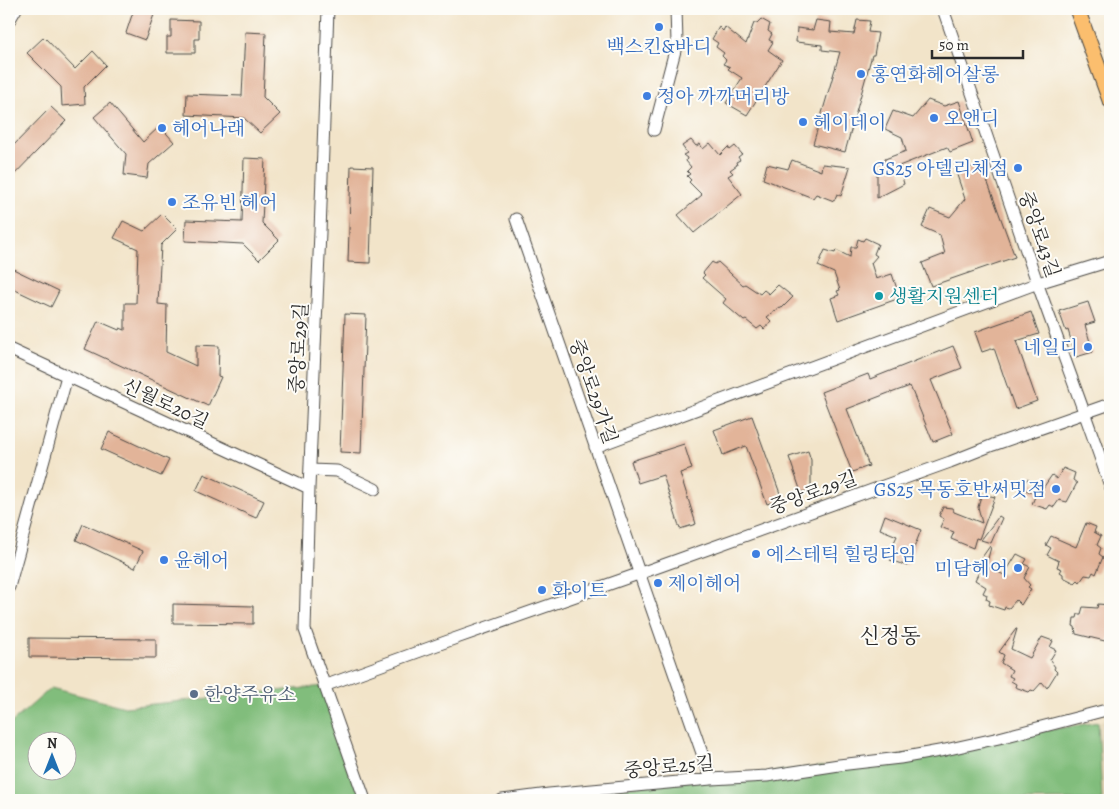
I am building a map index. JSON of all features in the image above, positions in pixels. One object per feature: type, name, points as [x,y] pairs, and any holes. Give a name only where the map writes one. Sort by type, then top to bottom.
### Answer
[{"type":"main road","points":[[1077,9],[1110,100]]},
{"type":"street","points":[[9,21],[16,9]]},
{"type":"street","name":"중앙로29길","points":[[328,9],[305,630],[365,800]]},
{"type":"street","points":[[654,130],[677,43],[676,9]]},
{"type":"street","name":"중앙로43길","points":[[943,9],[1110,486]]},
{"type":"street","name":"중앙로29가길","points":[[516,219],[640,573]]},
{"type":"street","points":[[595,447],[1038,283],[1110,261]]},
{"type":"street","name":"신월로20길","points":[[9,349],[309,488]]},
{"type":"street","points":[[9,587],[67,376]]},
{"type":"street","name":"중앙로29길","points":[[324,686],[1110,404]]},
{"type":"street","points":[[310,470],[337,471],[375,489]]},
{"type":"street","points":[[640,573],[711,779]]},
{"type":"street","name":"중앙로25길","points":[[502,800],[711,779],[767,776],[900,758],[999,738],[1110,709]]},
{"type":"shaded area","points":[[1110,717],[1110,800],[1102,800],[1098,722]]},
{"type":"green space","points":[[324,686],[365,800],[9,800],[9,725],[51,688],[125,707]]},
{"type":"green space","points":[[1098,722],[1102,800],[502,800],[866,762]]},
{"type":"building","points":[[134,9],[156,9],[145,40],[126,33]]},
{"type":"building","points":[[761,19],[770,24],[768,31],[772,34],[769,40],[773,42],[768,50],[782,60],[747,115],[726,103],[742,78],[728,69],[730,67],[723,64],[726,60],[722,56],[724,53],[716,47],[718,43],[712,39],[719,27],[723,31],[725,27],[746,44],[754,23]]},
{"type":"building","points":[[171,20],[199,21],[199,39],[195,39],[195,53],[167,53],[167,37],[171,37]]},
{"type":"building","points":[[816,20],[831,22],[830,32],[854,34],[857,20],[870,21],[868,32],[878,33],[874,55],[872,55],[845,152],[813,144],[840,52],[822,50],[822,45],[796,42],[797,28],[813,30]]},
{"type":"building","points":[[245,32],[266,33],[263,97],[280,114],[260,133],[244,118],[186,115],[187,94],[242,96]]},
{"type":"building","points":[[44,37],[75,69],[93,51],[106,65],[84,87],[85,104],[62,106],[61,87],[27,53]]},
{"type":"building","points":[[928,100],[944,106],[959,101],[973,143],[950,152],[947,147],[899,166],[904,184],[877,198],[877,170],[883,170],[885,159],[906,151],[902,137],[885,129],[893,111],[913,118]]},
{"type":"building","points":[[110,103],[143,142],[160,126],[174,142],[149,164],[147,178],[124,175],[126,154],[94,117]]},
{"type":"building","points":[[51,107],[66,121],[9,180],[9,150]]},
{"type":"building","points":[[691,140],[696,146],[700,144],[703,149],[710,143],[720,155],[728,147],[730,150],[735,146],[742,154],[738,157],[740,160],[736,162],[737,165],[730,170],[733,173],[728,176],[742,194],[694,233],[678,215],[702,195],[689,182],[691,180],[687,176],[690,174],[687,171],[691,167],[686,161],[687,158],[683,155],[687,153],[682,146]]},
{"type":"building","points":[[244,158],[265,159],[262,223],[279,240],[259,260],[243,244],[185,241],[186,220],[242,222]]},
{"type":"building","points":[[792,160],[821,171],[822,164],[850,167],[841,196],[837,194],[834,201],[816,194],[813,198],[763,179],[767,164],[788,169]]},
{"type":"building","points":[[981,164],[1015,257],[931,286],[922,263],[945,254],[940,235],[922,227],[930,209],[950,217],[965,199],[956,172]]},
{"type":"building","points":[[351,166],[373,167],[370,263],[348,262]]},
{"type":"building","points":[[162,214],[177,229],[161,245],[158,304],[167,305],[166,352],[196,366],[196,345],[219,346],[218,376],[221,377],[208,406],[85,349],[98,321],[119,330],[120,328],[125,330],[125,303],[136,303],[138,249],[114,238],[123,221],[144,231]]},
{"type":"building","points":[[865,238],[878,244],[874,254],[877,256],[871,263],[876,279],[892,274],[900,298],[838,320],[831,298],[839,295],[837,291],[840,290],[834,273],[818,266],[825,250],[835,253],[836,250],[850,257],[851,247],[856,247],[858,239],[863,241]]},
{"type":"building","points":[[712,262],[715,264],[718,262],[743,285],[745,284],[760,294],[764,290],[769,294],[778,285],[793,297],[782,308],[780,307],[767,317],[771,321],[764,329],[761,326],[757,329],[746,320],[744,321],[723,303],[726,299],[702,278],[705,275],[703,273]]},
{"type":"building","points":[[9,267],[59,291],[51,307],[9,287]]},
{"type":"building","points":[[1088,302],[1095,322],[1085,325],[1093,352],[1076,357],[1068,330],[1066,331],[1059,311]]},
{"type":"building","points":[[1031,312],[1039,334],[1016,341],[1037,401],[1015,409],[994,348],[982,352],[975,332]]},
{"type":"building","points":[[345,314],[366,315],[361,453],[340,452]]},
{"type":"building","points":[[953,346],[962,368],[931,380],[953,434],[933,442],[910,386],[891,392],[847,409],[869,466],[852,472],[821,392],[868,374],[870,379]]},
{"type":"building","points":[[752,416],[782,499],[767,504],[746,446],[723,455],[714,430]]},
{"type":"building","points":[[109,432],[169,460],[161,476],[101,449]]},
{"type":"building","points":[[684,444],[692,469],[680,473],[696,524],[680,529],[663,475],[638,483],[631,461]]},
{"type":"building","points":[[808,451],[811,460],[811,487],[808,491],[801,492],[789,457]]},
{"type":"building","points":[[1063,468],[1075,473],[1073,480],[1077,483],[1067,502],[1059,500],[1054,507],[1050,505],[1047,509],[1032,504],[1036,494],[1021,488],[1027,479],[1043,488],[1052,475],[1057,479]]},
{"type":"building","points":[[204,474],[264,501],[256,518],[196,491]]},
{"type":"building","points":[[982,494],[995,497],[979,539],[976,538],[973,548],[951,539],[954,532],[940,527],[944,519],[939,516],[943,507],[952,508],[954,512],[982,523],[978,507]]},
{"type":"building","points":[[885,515],[921,530],[907,566],[890,560],[893,553],[890,551],[897,536],[880,529]]},
{"type":"building","points":[[999,516],[1002,518],[991,543],[981,540]]},
{"type":"building","points":[[1086,523],[1096,527],[1094,532],[1101,536],[1097,545],[1101,548],[1099,554],[1103,557],[1096,574],[1093,572],[1091,576],[1085,575],[1080,582],[1078,580],[1075,583],[1063,577],[1063,574],[1060,572],[1062,569],[1057,567],[1059,561],[1047,555],[1051,548],[1046,545],[1051,536],[1076,547]]},
{"type":"building","points":[[83,524],[143,551],[135,568],[76,540]]},
{"type":"building","points":[[990,546],[986,566],[1004,575],[1017,554],[1027,559],[1024,564],[1030,567],[1024,578],[1031,589],[1021,605],[1016,600],[1009,608],[1005,607],[1004,610],[989,605],[990,601],[986,599],[987,595],[983,593],[986,587],[975,580],[979,572],[973,570]]},
{"type":"building","points":[[173,604],[253,606],[253,624],[173,623]]},
{"type":"building","points":[[1098,604],[1110,605],[1109,642],[1076,634],[1075,627],[1073,626],[1074,618],[1081,614],[1083,607],[1097,608]]},
{"type":"building","points":[[1016,629],[1011,649],[1030,658],[1042,637],[1053,641],[1050,647],[1056,650],[1050,660],[1057,672],[1047,688],[1042,682],[1034,691],[1031,690],[1029,692],[1015,687],[1016,684],[1011,681],[1013,678],[1009,676],[1012,670],[1001,663],[1004,655],[999,652]]},
{"type":"building","points":[[29,638],[156,639],[156,658],[29,657]]},
{"type":"place","name":"백스킨&바디","points":[[659,27]]},
{"type":"place","name":"홍연화헤어살롱","points":[[861,74]]},
{"type":"place","name":"정아 까까머리방","points":[[647,96]]},
{"type":"place","name":"오앤디","points":[[934,118]]},
{"type":"place","name":"헤이데이","points":[[803,122]]},
{"type":"place","name":"헤어나래","points":[[162,128]]},
{"type":"place","name":"GS25 아델리체점","points":[[1018,168]]},
{"type":"place","name":"조유빈 헤어","points":[[172,202]]},
{"type":"place","name":"생활지원센터","points":[[879,296]]},
{"type":"place","name":"네일디","points":[[1088,347]]},
{"type":"place","name":"GS25 목동호반써밋점","points":[[1056,489]]},
{"type":"place","name":"에스테틱 힐링타임","points":[[756,554]]},
{"type":"place","name":"윤헤어","points":[[164,560]]},
{"type":"place","name":"미담헤어","points":[[1018,568]]},
{"type":"place","name":"제이헤어","points":[[658,583]]},
{"type":"place","name":"화이트","points":[[542,590]]},
{"type":"place","name":"한양주유소","points":[[194,694]]},
{"type":"district","name":"신정동","points":[[890,636]]}]
